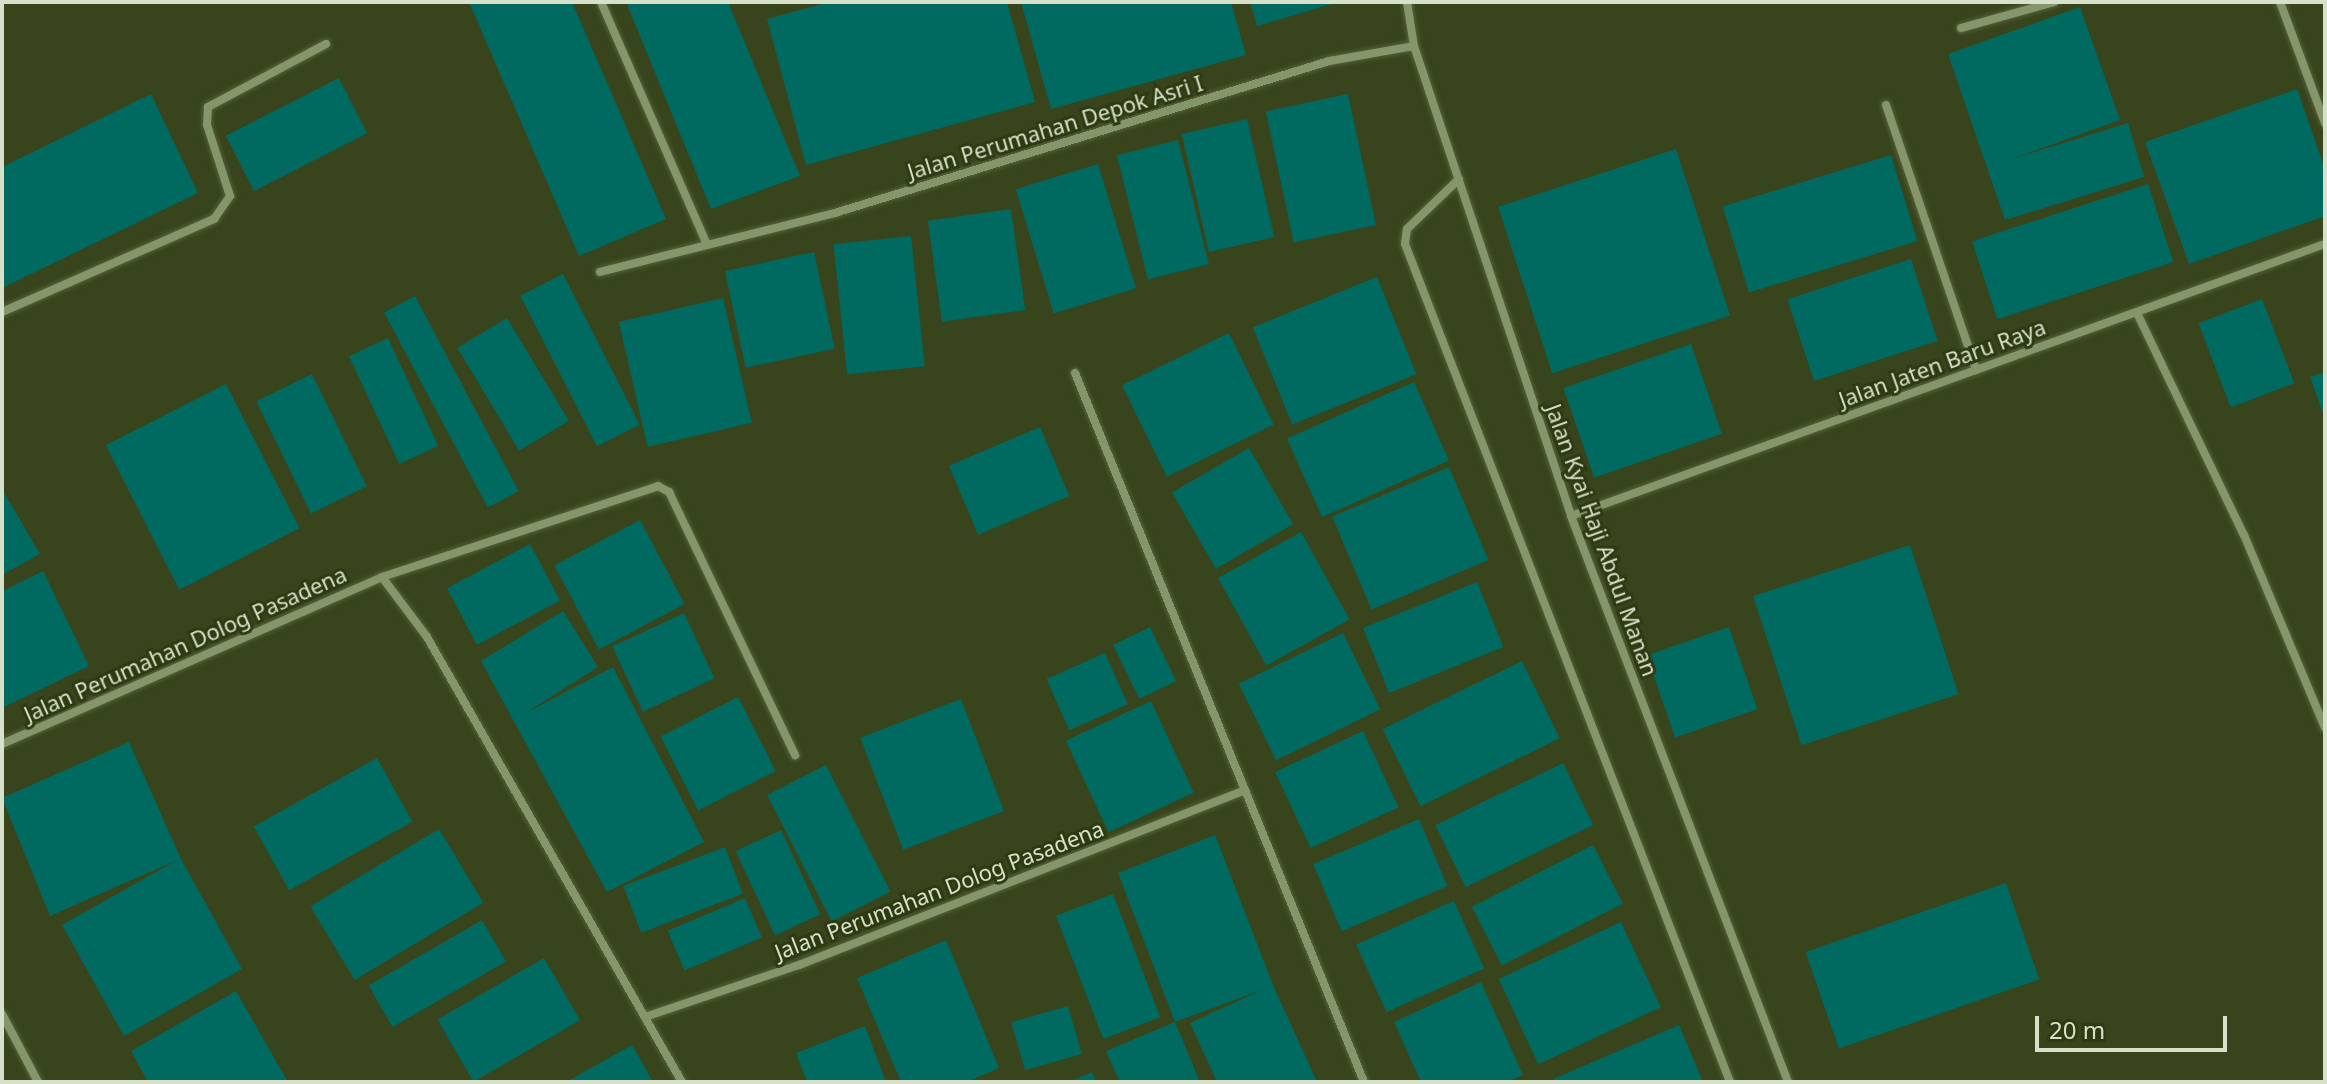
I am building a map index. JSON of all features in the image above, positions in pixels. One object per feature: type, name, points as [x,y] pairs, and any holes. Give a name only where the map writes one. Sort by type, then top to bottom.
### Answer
[{"type":"street","points":[[601,2],[706,242]]},
{"type":"street","name":"Jalan Kyai Haji Abdul Manan","points":[[1407,2],[1414,46],[1571,516],[1788,1082]]},
{"type":"street","points":[[1961,28],[2054,2]]},
{"type":"street","points":[[2280,2],[2325,123]]},
{"type":"street","points":[[2,312],[214,219],[230,196],[207,125],[208,107],[326,44]]},
{"type":"street","name":"Jalan Perumahan Depok Asri I","points":[[600,272],[706,242],[838,212],[1329,61],[1414,46]]},
{"type":"street","points":[[1886,105],[1976,370]]},
{"type":"street","points":[[1459,179],[1407,229],[1405,244],[1730,1082]]},
{"type":"street","name":"Jalan Jaten Baru Raya","points":[[1571,516],[2325,244]]},
{"type":"street","points":[[2137,313],[2244,535],[2325,728]]},
{"type":"street","points":[[1075,373],[1245,790],[1301,917],[1364,1082]]},
{"type":"street","name":"Jalan Perumahan Dolog Pasadena","points":[[2,744],[382,577],[658,486],[669,492],[795,755]]},
{"type":"street","name":"Jalan Perumahan Dolog Pasadena","points":[[382,577],[427,637],[682,1082]]},
{"type":"street","name":"Jalan Perumahan Dolog Pasadena","points":[[645,1017],[799,965],[1245,790]]},
{"type":"street","points":[[2,1014],[38,1082]]},
{"type":"building","points":[[469,2],[572,2],[666,219],[579,256]]},
{"type":"building","points":[[626,2],[728,2],[800,176],[711,209]]},
{"type":"building","points":[[829,2],[1007,2],[1035,102],[806,165],[767,19]]},
{"type":"building","points":[[1021,2],[1231,2],[1246,55],[1051,109]]},
{"type":"building","points":[[1250,2],[1334,2],[1335,3],[1257,26]]},
{"type":"building","points":[[2080,7],[2120,120],[2012,159],[2128,123],[2144,177],[2005,220],[1948,54]]},
{"type":"building","points":[[339,78],[367,133],[254,191],[226,136]]},
{"type":"building","points":[[2297,89],[2325,169],[2325,216],[2189,264],[2145,142]]},
{"type":"building","points":[[151,94],[198,193],[2,288],[2,167]]},
{"type":"building","points":[[1348,94],[1376,225],[1294,243],[1266,111]]},
{"type":"building","points":[[1247,119],[1274,237],[1209,252],[1182,134]]},
{"type":"building","points":[[1178,140],[1209,264],[1148,279],[1117,155]]},
{"type":"building","points":[[1676,149],[1730,315],[1552,373],[1498,207]]},
{"type":"building","points":[[1891,155],[1917,241],[1749,293],[1723,206]]},
{"type":"building","points":[[1098,164],[1136,288],[1054,313],[1016,189]]},
{"type":"building","points":[[2148,184],[2173,262],[1997,319],[1972,241]]},
{"type":"building","points":[[1011,209],[1025,310],[942,322],[928,221]]},
{"type":"building","points":[[911,236],[925,366],[847,374],[833,244]]},
{"type":"building","points":[[814,252],[835,349],[746,368],[725,271]]},
{"type":"building","points":[[1911,259],[1938,341],[1814,381],[1787,299]]},
{"type":"building","points":[[563,274],[640,425],[597,446],[520,296]]},
{"type":"building","points":[[1377,277],[1416,374],[1292,425],[1253,327]]},
{"type":"building","points":[[415,296],[519,491],[488,508],[384,312]]},
{"type":"building","points":[[723,298],[752,423],[648,447],[619,322]]},
{"type":"building","points":[[2262,299],[2294,383],[2231,407],[2199,323]]},
{"type":"building","points":[[507,318],[569,421],[519,451],[457,348]]},
{"type":"building","points":[[1229,333],[1274,425],[1167,477],[1122,385]]},
{"type":"building","points":[[388,338],[438,446],[399,464],[349,356]]},
{"type":"building","points":[[1691,344],[1722,434],[1594,478],[1563,388]]},
{"type":"building","points":[[2325,372],[2325,419],[2310,377]]},
{"type":"building","points":[[312,374],[367,486],[311,514],[256,401]]},
{"type":"building","points":[[1414,382],[1449,461],[1322,517],[1287,439]]},
{"type":"building","points":[[226,384],[300,528],[179,590],[106,445]]},
{"type":"building","points":[[1040,427],[1069,496],[978,535],[949,466]]},
{"type":"building","points":[[1249,448],[1293,524],[1216,569],[1172,492]]},
{"type":"building","points":[[1449,467],[1488,560],[1372,610],[1332,517]]},
{"type":"building","points":[[2,489],[40,554],[2,575]]},
{"type":"building","points":[[640,520],[685,604],[599,649],[554,566]]},
{"type":"building","points":[[1301,532],[1349,619],[1266,666],[1218,578]]},
{"type":"building","points":[[530,544],[560,601],[477,645],[447,588]]},
{"type":"building","points":[[1910,545],[1959,694],[1802,745],[1753,596]]},
{"type":"building","points":[[43,571],[89,666],[2,708],[2,591]]},
{"type":"building","points":[[1477,582],[1503,647],[1389,693],[1363,628]]},
{"type":"building","points":[[563,611],[598,667],[524,714],[613,667],[704,842],[607,892],[481,661]]},
{"type":"building","points":[[684,613],[714,678],[643,712],[612,646]]},
{"type":"building","points":[[1150,627],[1176,681],[1139,699],[1113,645]]},
{"type":"building","points":[[1729,627],[1757,709],[1675,738],[1647,655]]},
{"type":"building","points":[[1343,633],[1380,709],[1276,760],[1239,684]]},
{"type":"building","points":[[1105,653],[1128,704],[1069,730],[1047,679]]},
{"type":"building","points":[[1522,661],[1560,738],[1420,806],[1383,729]]},
{"type":"building","points":[[738,697],[776,771],[698,810],[660,736]]},
{"type":"building","points":[[961,699],[1004,811],[903,850],[860,738]]},
{"type":"building","points":[[1151,701],[1194,793],[1108,832],[1066,741]]},
{"type":"building","points":[[1363,731],[1398,807],[1311,848],[1275,772]]},
{"type":"building","points":[[129,742],[181,859],[242,969],[124,1036],[62,925],[177,860],[50,916],[2,798]]},
{"type":"building","points":[[377,758],[412,822],[289,890],[254,826]]},
{"type":"building","points":[[1563,763],[1593,825],[1466,887],[1435,825]]},
{"type":"building","points":[[826,765],[890,892],[832,921],[767,795]]},
{"type":"building","points":[[1419,819],[1448,886],[1342,931],[1313,864]]},
{"type":"building","points":[[439,829],[483,903],[355,980],[310,906]]},
{"type":"building","points":[[781,830],[820,914],[775,935],[736,851]]},
{"type":"building","points":[[1215,835],[1273,985],[1317,1082],[1217,1082],[1190,1023],[1264,989],[1175,1022],[1118,873]]},
{"type":"building","points":[[1593,845],[1623,904],[1502,966],[1472,907]]},
{"type":"building","points":[[725,847],[743,894],[641,933],[623,886]]},
{"type":"building","points":[[2006,883],[2039,979],[1839,1048],[1806,952]]},
{"type":"building","points":[[1113,894],[1160,1017],[1103,1039],[1056,916]]},
{"type":"building","points":[[745,898],[762,938],[684,970],[668,931]]},
{"type":"building","points":[[1454,901],[1484,969],[1386,1012],[1356,945]]},
{"type":"building","points":[[482,920],[506,962],[393,1027],[369,986]]},
{"type":"building","points":[[1621,922],[1661,1007],[1538,1064],[1499,979]]},
{"type":"building","points":[[946,940],[999,1068],[967,1082],[901,1082],[857,978]]},
{"type":"building","points":[[544,958],[580,1020],[473,1082],[437,1020]]},
{"type":"building","points":[[1481,982],[1523,1075],[1506,1082],[1421,1082],[1394,1022]]},
{"type":"building","points":[[236,991],[288,1082],[148,1082],[131,1051]]},
{"type":"building","points":[[1068,1006],[1082,1054],[1025,1070],[1011,1022]]},
{"type":"building","points":[[1175,1022],[1200,1082],[1120,1082],[1106,1051]]},
{"type":"building","points":[[1679,1025],[1703,1082],[1554,1082],[1553,1079]]},
{"type":"building","points":[[865,1026],[886,1082],[807,1082],[796,1053]]},
{"type":"building","points":[[632,1045],[653,1082],[566,1082]]},
{"type":"building","points":[[1092,1072],[1096,1082],[1069,1082]]}]
